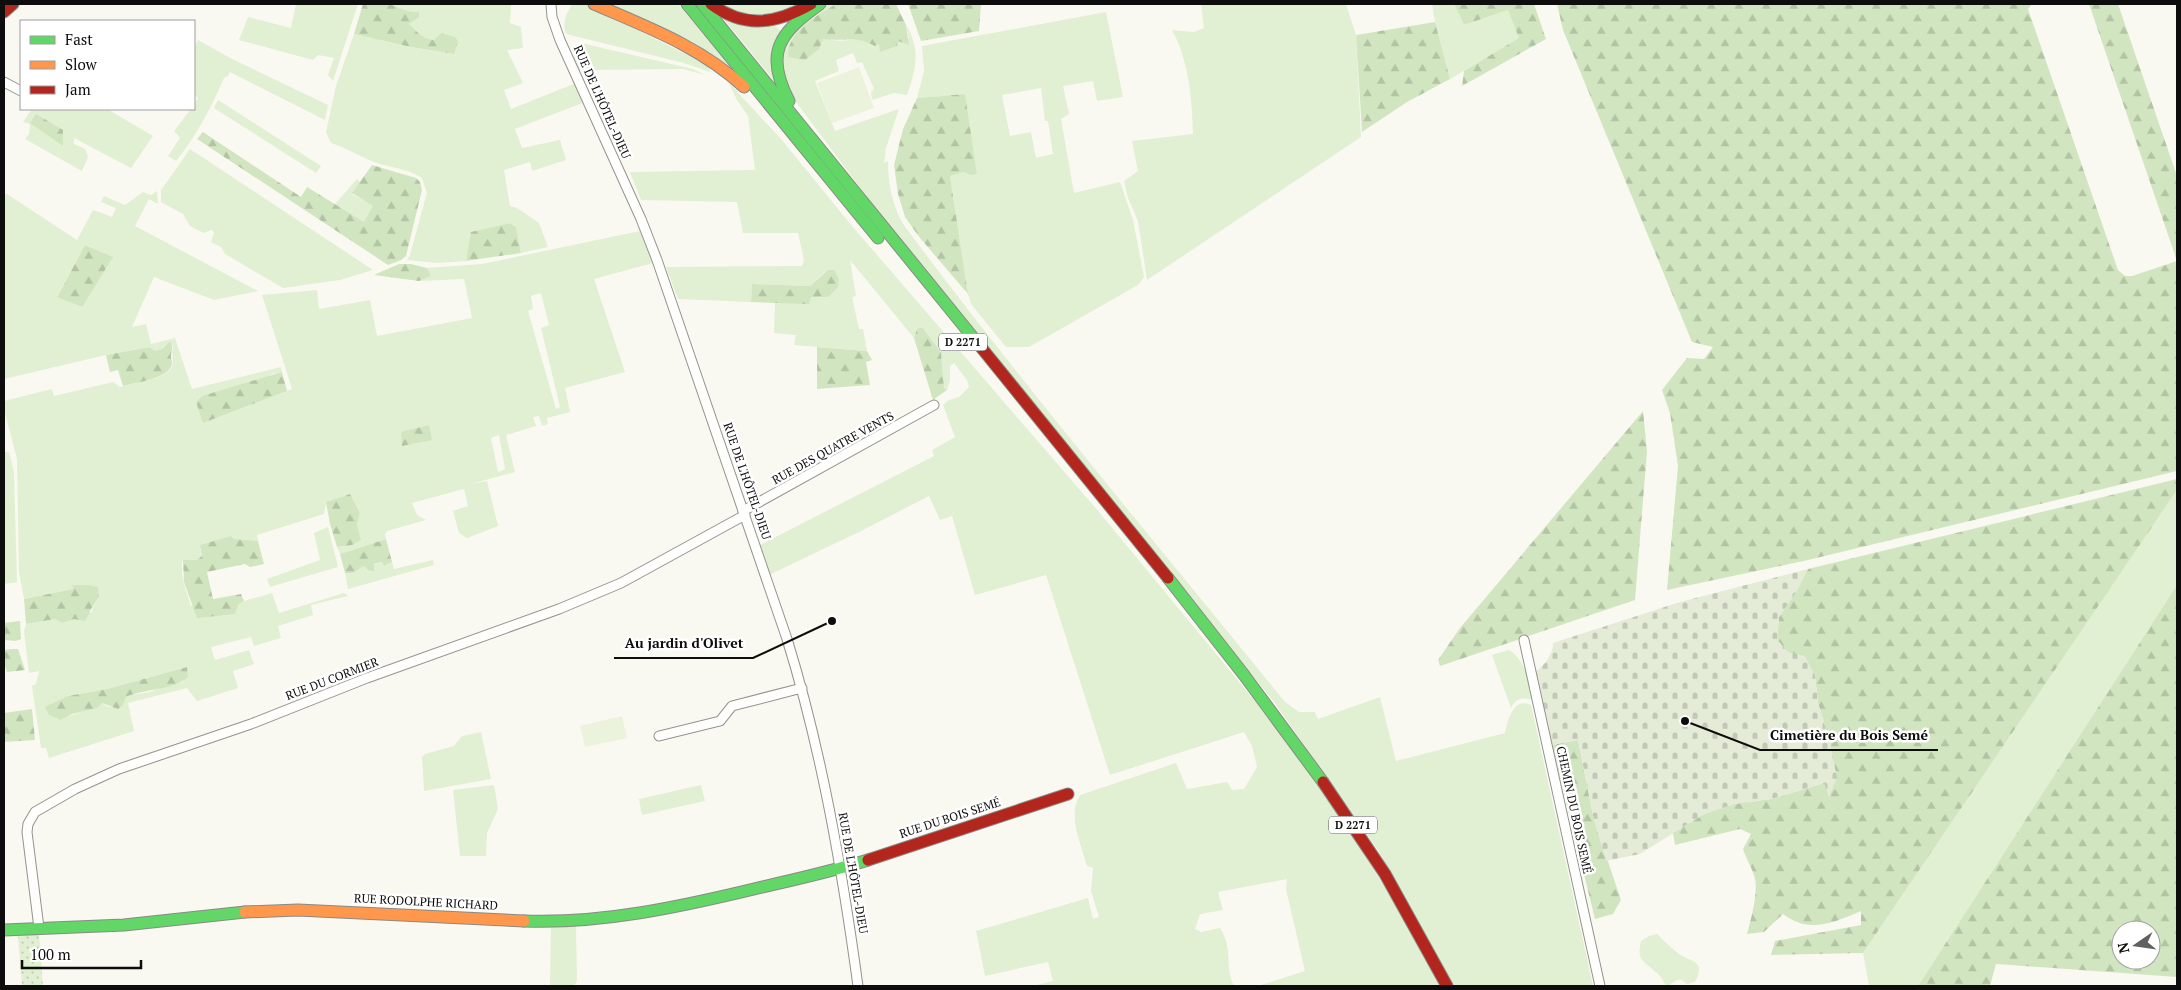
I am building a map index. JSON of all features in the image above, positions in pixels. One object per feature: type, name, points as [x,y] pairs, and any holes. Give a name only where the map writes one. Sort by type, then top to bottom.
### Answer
[{"type":"main road","points":[[4,12],[12,4]]},
{"type":"main road","points":[[594,4],[705,56],[735,77],[822,170]]},
{"type":"main road","name":"D 2271","points":[[688,4],[1053,451],[1244,674]]},
{"type":"main road","name":"D 2271","points":[[702,4],[1138,540],[1244,674],[1327,787],[1385,874],[1447,986]]},
{"type":"main road","points":[[711,4],[729,16],[744,21],[771,21],[802,10],[812,4]]},
{"type":"main road","points":[[820,4],[802,16],[785,32],[777,48],[776,68],[782,89],[821,151]]},
{"type":"main road","name":"RUE DU BOIS SEMÉ","points":[[842,868],[1068,794]]},
{"type":"main road","name":"RUE RODOLPHE RICHARD","points":[[4,930],[124,925],[246,912],[298,910],[550,922],[636,913],[686,905],[842,868]]},
{"type":"street","name":"RUE DE L'HÔTEL-DIEU","points":[[551,4],[552,17],[560,40],[658,260],[802,688],[842,868],[858,986]]},
{"type":"street","points":[[4,82],[20,90]]},
{"type":"street","name":"RUE DES QUATRE VENTS","points":[[744,513],[934,405]]},
{"type":"street","name":"RUE DU CORMIER","points":[[38,928],[28,832],[28,824],[35,812],[75,789],[119,769],[251,724],[367,678],[568,606],[621,583],[744,513]]},
{"type":"street","name":"CHEMIN DU BOIS SEMÉ","points":[[1524,640],[1600,986]]},
{"type":"street","points":[[659,736],[720,721],[732,706],[802,688]]},
{"type":"green space","points":[[296,4],[358,4],[333,81],[328,75],[334,58],[318,55],[313,60],[239,40],[248,17],[291,28]]},
{"type":"green space","points":[[363,4],[389,4],[408,11],[419,12],[419,17],[409,24],[426,38],[434,40],[441,33],[455,37],[458,41],[454,54],[411,47],[354,34]]},
{"type":"green space","points":[[389,4],[511,4],[510,23],[521,27],[523,48],[507,50],[523,83],[504,90],[511,109],[576,83],[585,102],[515,129],[522,148],[560,140],[566,160],[532,171],[530,162],[504,170],[510,206],[517,208],[539,223],[548,247],[521,253],[516,227],[510,223],[472,232],[466,261],[437,263],[407,260],[427,193],[422,178],[405,170],[374,162],[331,143],[326,132],[336,86],[354,34],[411,47],[454,54],[434,40],[424,39],[409,24],[419,12],[408,11]]},
{"type":"green space","points":[[572,4],[584,4],[610,16],[709,66],[710,72],[684,63],[566,34],[565,19]]},
{"type":"green space","points":[[603,4],[678,4],[736,74]]},
{"type":"green space","points":[[717,4],[804,4],[792,12],[747,17]]},
{"type":"green space","points":[[828,4],[836,4],[800,30],[827,39],[838,41],[863,40],[875,45],[909,38],[906,25],[914,43],[916,60],[907,95],[894,93],[872,100],[871,92],[874,89],[862,62],[857,63],[853,53],[836,60],[839,71],[815,81],[835,131],[899,109],[886,148],[884,163],[888,161],[891,193],[903,224],[996,346],[1285,702],[1299,712],[1315,712],[1318,719],[1380,697],[1396,761],[1505,733],[1512,711],[1520,704],[1531,705],[1593,986],[1454,986],[1378,850],[1274,702],[879,213],[790,94],[781,63],[787,38],[801,24]]},
{"type":"green space","points":[[836,4],[896,4],[906,25],[909,45],[898,41],[897,46],[880,52],[879,44],[875,46],[855,40],[823,39],[819,49],[805,60],[788,57],[792,39],[804,25]]},
{"type":"green space","points":[[908,4],[981,4],[979,31],[921,41]]},
{"type":"green space","points":[[1201,4],[1346,4],[1356,35],[1361,137],[1147,280],[1138,221],[1128,198],[1124,181],[1138,171],[1132,141],[1193,134],[1189,80],[1178,42],[1172,30],[1194,32],[1204,28]]},
{"type":"green space","points":[[1432,4],[1454,4],[1464,25],[1508,10],[1520,38],[1450,79]]},
{"type":"green space","points":[[1454,4],[1534,4],[1546,39],[1462,86],[1464,71],[1519,38],[1508,10],[1464,25]]},
{"type":"green space","points":[[1557,4],[2032,4],[2028,9],[2118,270],[2125,276],[2132,276],[2177,261],[2177,471],[1808,560],[1667,590],[1678,466],[1670,413],[1662,390],[1687,358],[1704,359],[1713,347],[1692,342],[1563,30]]},
{"type":"green space","points":[[2089,4],[2118,4],[2177,176],[2177,261]]},
{"type":"green space","points":[[1106,12],[1123,97],[1097,101],[1093,81],[1063,86],[1069,114],[1061,119],[1074,193],[1120,182],[1133,220],[1144,277],[1138,285],[1029,347],[1006,347],[971,304],[968,294],[950,176],[964,172],[970,175],[977,173],[964,94],[917,98],[924,71],[922,46]],"holes":[[[1041,88],[1045,121],[1048,121],[1053,154],[1036,158],[1031,132],[1010,136],[1002,95]]]},
{"type":"green space","points":[[723,18],[774,25],[781,31],[776,83]]},
{"type":"green space","points":[[1435,22],[1450,79],[1407,102],[1362,132],[1356,35]]},
{"type":"green space","points":[[198,40],[232,59],[328,105],[325,120],[230,72],[224,78],[191,141],[176,161],[168,156],[180,138],[174,131],[190,110],[195,110],[195,103],[198,98],[195,96],[195,47]]},
{"type":"green space","points":[[581,43],[693,69],[705,75],[683,69],[578,70],[573,60],[577,45]]},
{"type":"green space","points":[[859,67],[874,108],[832,123],[817,83]]},
{"type":"green space","points":[[729,83],[781,139],[852,226],[1099,512],[1278,729],[1319,784],[1395,903],[1440,986],[1258,986],[1305,971],[1286,889],[1287,879],[1218,892],[1223,910],[1200,914],[1195,929],[1201,932],[1220,928],[1224,936],[1227,944],[1231,979],[1234,986],[1032,986],[1053,981],[1048,962],[985,976],[976,931],[1088,898],[1093,919],[1099,917],[1091,891],[1093,868],[1087,866],[1076,830],[1075,811],[1080,795],[1176,763],[1187,789],[1227,782],[1232,790],[1244,789],[1257,767],[1252,746],[1244,732],[1110,775],[1046,575],[975,595],[952,516],[940,520],[929,496],[769,575],[758,546],[934,456],[932,450],[955,437],[943,405],[949,400],[959,397],[969,387],[967,380],[954,363],[950,366],[950,381],[947,390],[944,388],[941,352],[922,327],[917,329],[914,338],[850,260],[856,296],[852,297],[859,329],[863,329],[867,351],[794,345],[796,335],[774,333],[775,303],[810,297],[827,270],[810,286],[752,284],[751,302],[678,299],[666,267],[802,266],[804,260],[798,233],[743,233],[737,202],[641,200],[630,172],[755,170],[748,116],[737,100]]},
{"type":"green space","points":[[965,94],[977,174],[970,175],[964,172],[950,176],[968,294],[920,238],[905,217],[898,194],[894,165],[903,129],[917,98]]},
{"type":"green space","points":[[218,100],[321,166],[316,173],[214,108]]},
{"type":"green space","points":[[31,110],[109,110],[153,136],[131,168],[74,138],[74,144],[85,149],[88,157],[82,171],[25,139],[29,134],[30,124],[23,122]]},
{"type":"green space","points":[[36,114],[63,130],[63,146],[30,123]]},
{"type":"green space","points":[[203,132],[301,197],[307,187],[364,222],[373,206],[352,193],[372,165],[416,178],[420,182],[422,190],[406,256],[388,265],[197,139]]},
{"type":"green space","points":[[190,149],[373,270],[340,280],[283,288],[225,254],[221,247],[211,242],[214,233],[212,230],[203,233],[190,226],[183,214],[161,202],[161,190]]},
{"type":"green space","points":[[357,179],[360,182],[352,194],[374,206],[364,222],[335,204]]},
{"type":"green space","points":[[157,191],[158,204],[149,199],[135,226],[258,291],[214,300],[154,277],[132,327],[146,324],[151,344],[175,338],[192,389],[281,367],[282,372],[272,374],[203,423],[292,389],[262,295],[317,290],[319,309],[370,300],[377,336],[472,318],[464,279],[419,281],[431,276],[427,268],[482,264],[640,231],[653,263],[594,279],[625,372],[565,388],[570,412],[547,418],[548,424],[542,426],[539,416],[533,417],[536,426],[506,435],[515,472],[471,484],[487,481],[498,526],[467,538],[459,533],[453,511],[468,506],[464,489],[412,503],[417,515],[426,520],[387,531],[385,534],[386,539],[340,554],[337,547],[352,545],[360,540],[357,525],[360,513],[350,494],[326,502],[324,514],[257,535],[258,541],[234,539],[200,548],[202,557],[197,560],[183,560],[182,566],[184,583],[191,606],[238,605],[244,601],[272,593],[279,613],[344,593],[348,596],[311,605],[313,615],[278,626],[281,638],[254,646],[251,637],[211,647],[215,660],[249,650],[254,664],[233,671],[238,688],[197,701],[187,688],[128,703],[134,731],[49,758],[46,748],[41,748],[32,686],[36,684],[39,671],[29,673],[24,631],[26,624],[55,619],[62,623],[92,612],[94,602],[72,586],[73,589],[24,599],[19,572],[17,459],[4,409],[4,401],[52,389],[54,396],[113,382],[120,387],[157,378],[164,375],[172,367],[173,347],[170,341],[162,349],[155,351],[150,347],[106,355],[4,379],[4,195],[7,194],[77,240],[93,210],[112,217],[116,208],[101,202],[104,196],[125,205],[143,192],[151,195]],"holes":[[[85,245],[112,257],[81,307],[57,296]],[[541,293],[549,325],[541,328],[560,407],[556,409],[528,311],[533,309],[531,296]],[[499,435],[505,469],[498,472],[491,438]],[[187,667],[183,682],[126,697],[123,705],[109,707],[102,703],[61,720],[54,716],[68,696],[107,689]]]},
{"type":"green space","points":[[510,223],[516,227],[521,253],[466,261],[471,232]]},
{"type":"green space","points":[[85,245],[113,257],[82,307],[57,297]]},
{"type":"green space","points":[[399,264],[411,264],[427,268],[431,276],[419,281],[374,275]]},
{"type":"green space","points":[[828,270],[834,270],[839,279],[838,287],[828,297],[811,297],[809,304],[751,302],[752,284],[810,286]]},
{"type":"green space","points":[[922,327],[941,352],[944,388],[947,390],[933,400],[914,338],[917,329]]},
{"type":"green space","points":[[170,341],[172,364],[165,373],[123,386],[118,370],[110,372],[106,355],[150,347],[155,351],[162,349]]},
{"type":"green space","points":[[817,347],[867,351],[872,360],[866,362],[870,385],[817,389]]},
{"type":"green space","points":[[282,372],[287,391],[203,423],[196,402],[202,396]]},
{"type":"green space","points":[[1643,411],[1647,451],[1635,600],[1440,666],[1438,660],[1460,628]]},
{"type":"green space","points":[[429,425],[432,440],[402,446],[401,432]]},
{"type":"green space","points":[[4,452],[9,452],[14,472],[17,582],[4,584]]},
{"type":"green space","points":[[2177,479],[2177,490],[1863,953],[1771,955],[1775,941],[1861,925],[1861,911],[1831,922],[1812,925],[1802,924],[1783,914],[1764,932],[1747,934],[1754,906],[1756,885],[1754,875],[1743,849],[1751,834],[1740,829],[1675,845],[1673,833],[1704,814],[1733,804],[1771,799],[1824,783],[1830,797],[1830,742],[1818,703],[1815,676],[1777,640],[1779,617],[1808,569]]},
{"type":"green space","points":[[2177,490],[2177,585],[1918,986],[1869,986],[1863,953]]},
{"type":"green space","points":[[350,494],[360,513],[357,525],[361,540],[352,545],[337,547],[326,502]]},
{"type":"green space","points":[[328,527],[338,567],[270,587],[267,579],[320,560],[314,533]]},
{"type":"green space","points":[[231,536],[234,539],[258,541],[264,564],[250,567],[245,564],[207,572],[213,599],[241,594],[244,601],[238,605],[235,614],[197,618],[184,582],[183,560],[197,560],[202,556],[200,545]]},
{"type":"green space","points":[[386,539],[392,562],[384,566],[382,562],[374,564],[374,571],[368,570],[364,566],[353,573],[345,573],[340,554]]},
{"type":"green space","points":[[433,560],[434,565],[348,589],[345,573],[353,573],[364,566],[374,571],[374,565],[382,562],[385,566],[392,562],[394,569]]},
{"type":"green space","points":[[1808,569],[1797,591],[1779,617],[1777,640],[1788,652],[1805,656],[1815,676],[1818,703],[1830,742],[1837,778],[1829,797],[1824,783],[1771,799],[1735,804],[1704,814],[1640,854],[1606,861],[1594,820],[1578,740],[1552,745],[1536,671],[1548,659],[1553,643],[1680,602]]},
{"type":"green space","points":[[72,585],[98,587],[99,597],[85,621],[74,619],[62,623],[55,619],[26,624],[24,599],[73,589]]},
{"type":"green space","points":[[2177,585],[2177,977],[1996,964],[1990,986],[1918,986]]},
{"type":"green space","points":[[20,621],[21,639],[16,641],[4,640],[4,623]]},
{"type":"green space","points":[[18,649],[25,670],[7,672],[4,664],[4,650]]},
{"type":"green space","points":[[1509,650],[1520,660],[1523,666],[1533,700],[1520,699],[1511,708],[1492,655]]},
{"type":"green space","points":[[187,667],[188,677],[182,681],[167,687],[126,697],[123,705],[118,709],[102,703],[97,708],[72,714],[61,720],[49,715],[45,707],[68,696],[107,689]]},
{"type":"green space","points":[[32,709],[35,740],[4,742],[4,713]]},
{"type":"green space","points":[[622,716],[627,738],[585,747],[580,726]]},
{"type":"green space","points":[[481,732],[491,779],[424,791],[422,757],[425,754],[454,746],[462,736]]},
{"type":"green space","points":[[1578,740],[1594,820],[1621,900],[1613,914],[1595,919],[1552,745]]},
{"type":"green space","points":[[494,785],[498,809],[487,833],[486,856],[460,856],[453,790]]},
{"type":"green space","points":[[701,785],[705,801],[642,815],[639,799]]},
{"type":"green space","points":[[576,924],[577,981],[574,986],[550,986],[551,925]]},
{"type":"green space","points":[[39,934],[43,986],[22,986],[18,936]]},
{"type":"green space","points":[[1657,934],[1679,954],[1696,963],[1699,969],[1695,982],[1687,984],[1682,980],[1677,980],[1667,986],[1659,975],[1642,960],[1640,957],[1641,941]]},
{"type":"traffic: fast","points":[[687,4],[878,238]]},
{"type":"traffic: fast","points":[[702,4],[980,346]]},
{"type":"traffic: fast","points":[[789,101],[781,84],[778,70],[777,57],[780,45],[794,25],[820,4]]},
{"type":"traffic: fast","points":[[1168,578],[1244,675],[1323,782]]},
{"type":"traffic: fast","points":[[524,921],[582,920],[669,908],[811,876],[868,860]]},
{"type":"traffic: fast","points":[[4,930],[124,925],[245,912]]},
{"type":"traffic: slow","points":[[594,4],[692,49],[710,60],[744,87]]},
{"type":"traffic: slow","points":[[245,912],[298,910],[524,921]]},
{"type":"traffic: jam","points":[[4,12],[13,4]]},
{"type":"traffic: jam","points":[[711,4],[736,17],[761,21],[785,16],[811,4]]},
{"type":"traffic: jam","points":[[980,346],[1168,578]]},
{"type":"traffic: jam","points":[[1323,782],[1385,874],[1447,986]]},
{"type":"traffic: jam","points":[[868,860],[1068,794]]},
{"type":"place","name":"Au jardin d'Olivet","points":[[832,621]]},
{"type":"place","name":"Cimetière du Bois Semé","points":[[1685,721]]}]
